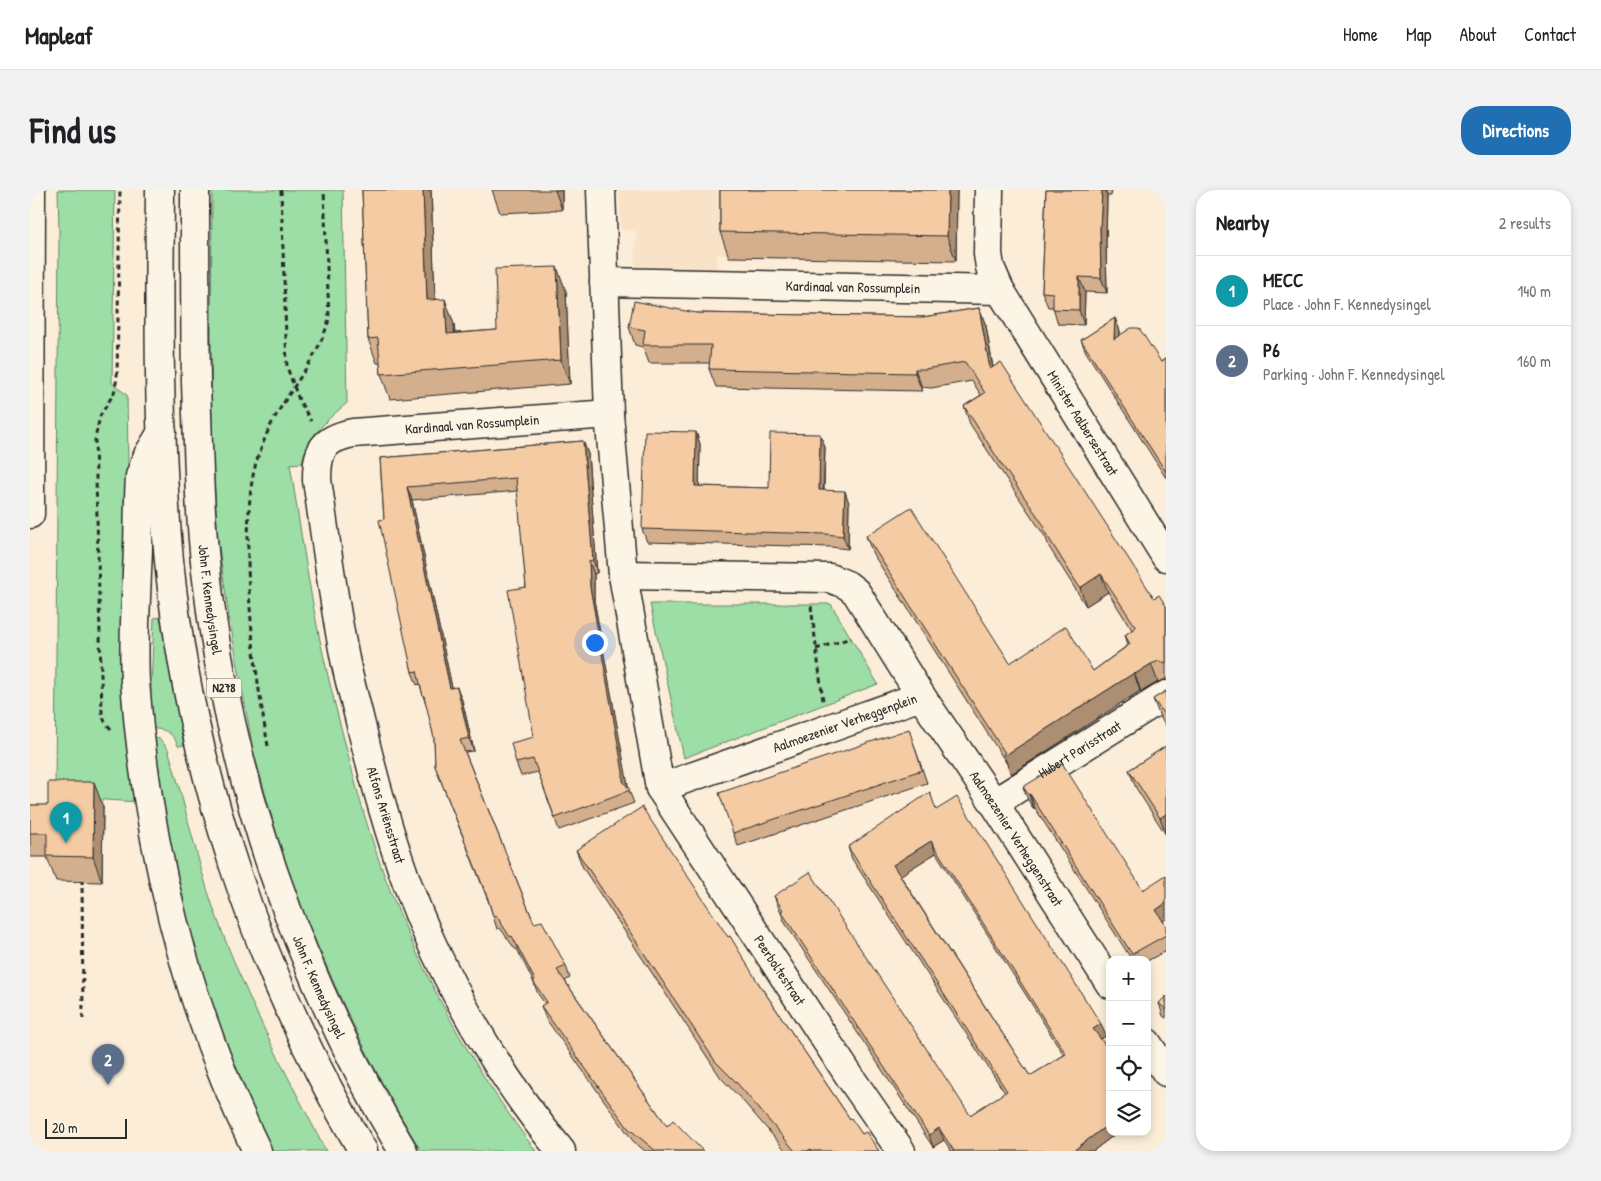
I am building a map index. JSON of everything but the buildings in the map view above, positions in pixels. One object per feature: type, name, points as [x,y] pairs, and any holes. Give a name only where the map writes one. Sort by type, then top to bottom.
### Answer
[{"type":"street","name":"N278","points":[[160,190],[162,432],[169,560],[175,610],[192,709],[229,852],[262,946],[309,1053],[363,1151]]},
{"type":"street","name":"John F. Kennedysingel","points":[[195,190],[197,395],[202,523],[209,598],[224,689],[260,833],[299,941],[346,1046],[379,1109],[404,1151]]},
{"type":"street","points":[[601,190],[610,414],[623,575],[660,788]]},
{"type":"street","points":[[989,190],[988,254],[990,267],[1000,290]]},
{"type":"street","points":[[30,514],[31,196]]},
{"type":"street","name":"Kardinaal van Rossumplein","points":[[604,282],[1000,290]]},
{"type":"street","name":"Minister Aalbersestraat","points":[[1000,290],[1166,557]]},
{"type":"street","name":"Kardinaal van Rossumplein","points":[[326,444],[338,436],[353,433],[610,414]]},
{"type":"street","points":[[162,432],[148,455],[140,476],[135,681],[144,767],[151,816],[186,970],[224,1078],[257,1151]]},
{"type":"street","name":"Alfons Ariënsstraat","points":[[326,444],[318,459],[316,480],[345,659],[366,748],[405,877],[427,933],[458,995],[521,1099],[561,1151]]},
{"type":"street","name":"Aalmoezenier Verheggenplein","points":[[623,575],[830,578],[847,585],[856,592],[921,696],[660,788]]},
{"type":"street","name":"Hubert Parisstraat","points":[[994,803],[1166,694]]},
{"type":"street","name":"Aalmoezenier Verheggenstraat","points":[[921,696],[994,803],[1106,978]]},
{"type":"street","name":"Peerboltestraat","points":[[660,788],[846,1072],[901,1151]]},
{"type":"street","points":[[1150,1046],[1166,1072]]},
{"type":"path","points":[[114,731],[105,722],[102,713],[95,439],[100,416],[114,393],[117,378],[120,190]]},
{"type":"path","points":[[281,190],[287,367],[299,400],[326,444]]},
{"type":"path","points":[[268,749],[257,679],[250,613],[248,521],[251,483],[260,452],[273,421],[321,342],[329,319],[324,190]]},
{"type":"path","points":[[807,578],[824,709]]},
{"type":"path","points":[[816,649],[879,629]]},
{"type":"path","points":[[82,874],[83,1019]]},
{"type":"shaded area","points":[[619,190],[730,190],[729,254],[717,254],[717,270],[635,269],[636,231],[621,230]]},
{"type":"green space","points":[[58,190],[115,190],[112,383],[127,395],[129,527],[139,802],[55,797]]},
{"type":"green space","points":[[212,190],[343,190],[347,403],[313,437],[302,463],[290,464],[325,664],[369,831],[399,914],[450,1020],[491,1087],[536,1151],[421,1151],[386,1091],[345,1008],[307,922],[283,856],[254,754],[229,617],[218,540],[212,447]]},
{"type":"green space","points":[[650,604],[831,604],[878,684],[684,758]]},
{"type":"green space","points":[[160,617],[184,745],[178,746],[171,734],[159,729],[149,729],[154,618]]},
{"type":"green space","points":[[150,737],[160,739],[168,749],[214,910],[238,972],[295,1092],[326,1151],[267,1151],[200,982],[177,895]]},
{"type":"place","name":"MECC","points":[[66,843]]},
{"type":"place","name":"P6","points":[[108,1085]]}]
